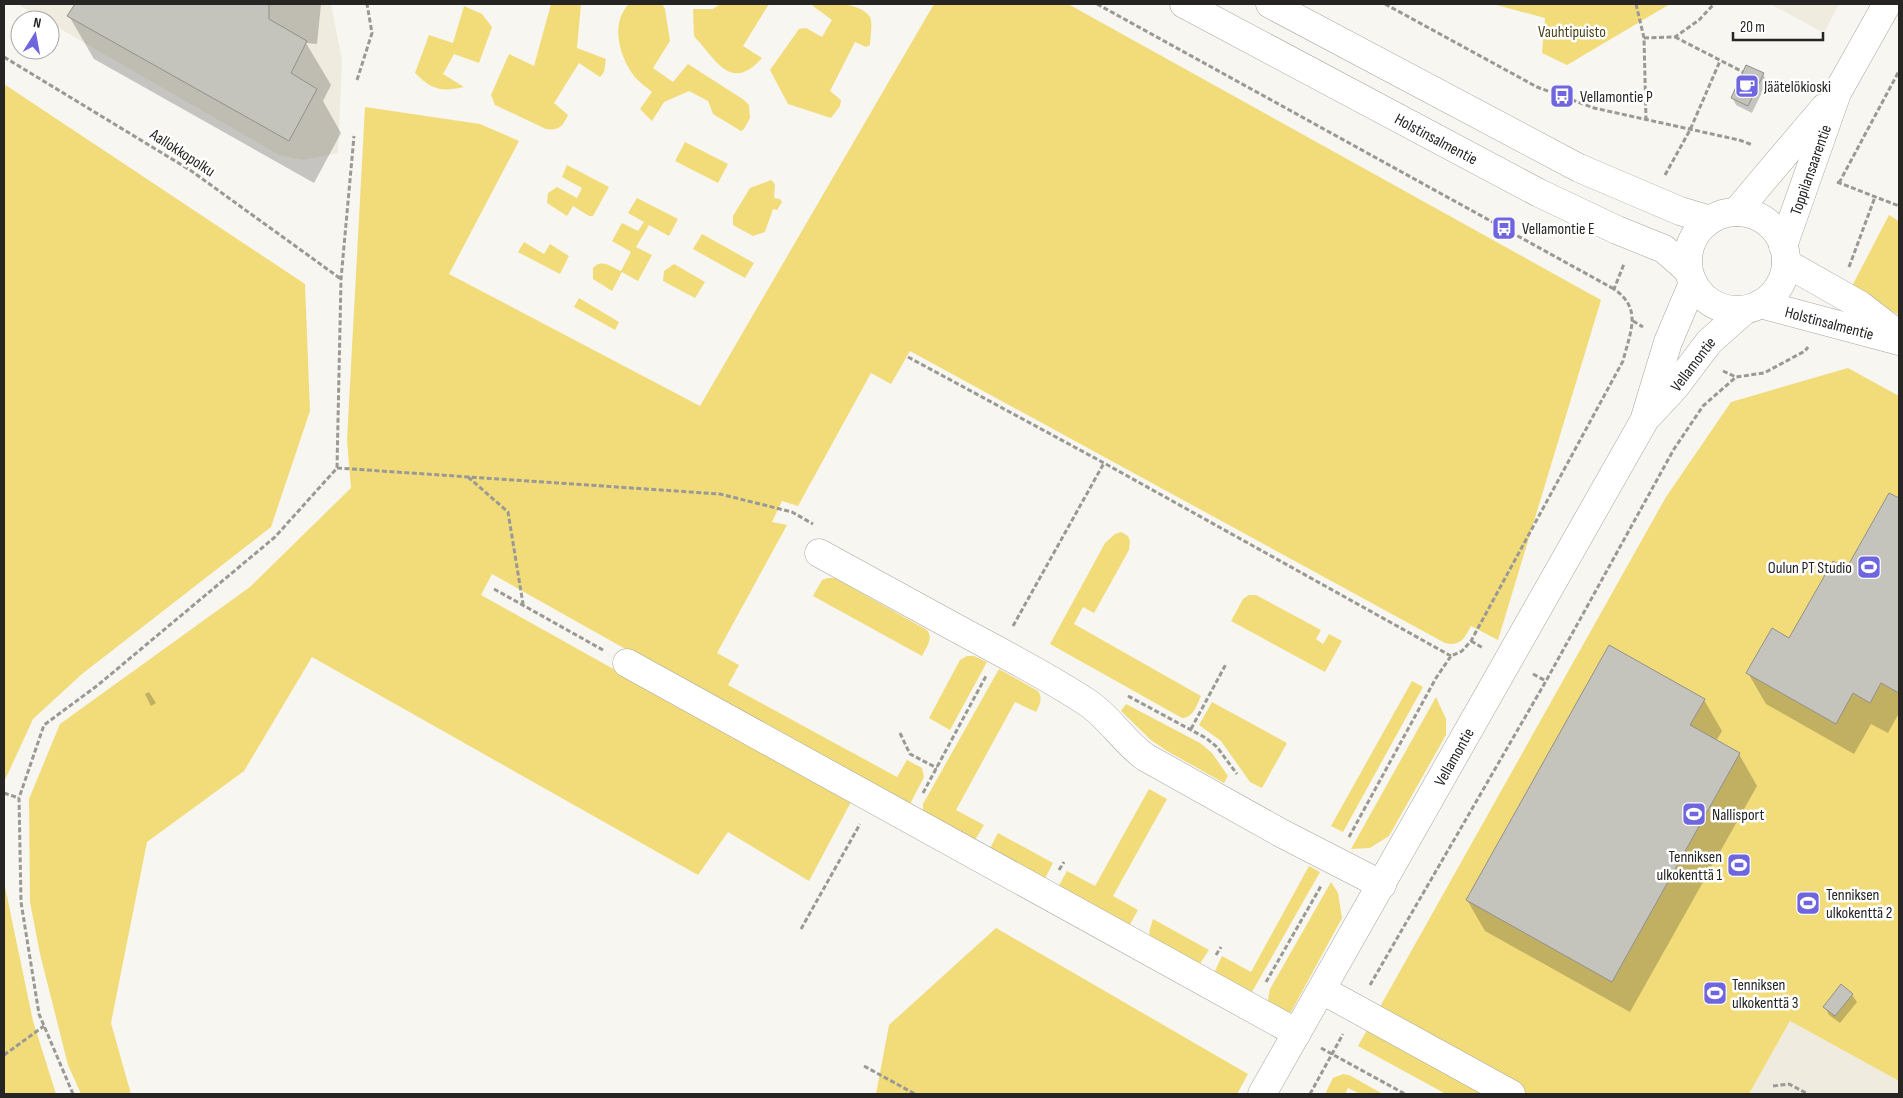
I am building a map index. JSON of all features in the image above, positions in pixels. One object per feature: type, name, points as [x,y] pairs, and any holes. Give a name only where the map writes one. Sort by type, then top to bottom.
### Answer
[{"type":"street","name":"Holstinsalmentie","points":[[1184,4],[1539,193],[1617,230],[1664,249],[1691,276]]},
{"type":"street","points":[[1270,4],[1579,168],[1650,199],[1710,220]]},
{"type":"street","name":"Toppilansaarentie","points":[[1784,255],[1808,169],[1837,93],[1887,4]]},
{"type":"street","name":"Toppilansaarentie","points":[[1736,212],[1837,93]]},
{"type":"street","points":[[1736,212],[1763,220],[1776,232],[1784,255],[1782,279],[1774,294],[1752,307],[1728,309],[1712,304],[1691,276],[1688,255],[1692,242],[1699,230],[1710,220],[1736,212]]},
{"type":"street","name":"Holstinsalmentie","points":[[1784,255],[1840,292],[1899,335]]},
{"type":"street","name":"Vellamontie","points":[[1262,1094],[1382,885],[1482,704],[1509,662],[1644,421],[1668,342],[1691,276]]},
{"type":"street","name":"Holstinsalmentie","points":[[1752,307],[1824,320],[1899,341]]},
{"type":"street","name":"Vellamontie","points":[[1644,421],[1675,387],[1709,342],[1752,307]]},
{"type":"street","points":[[819,553],[999,650],[1068,690],[1090,704],[1116,729],[1128,745],[1145,757],[1335,862],[1382,885]]},
{"type":"street","points":[[627,663],[1297,1033]]},
{"type":"street","points":[[1322,990],[1511,1094]]},
{"type":"path","points":[[356,80],[372,33],[367,4]]},
{"type":"path","points":[[1097,4],[1614,289],[1624,296],[1632,308],[1633,320],[1623,361],[1471,641],[1462,651],[1451,656],[1436,678],[1252,1008]]},
{"type":"path","points":[[1385,4],[1537,87],[1594,108],[1739,140],[1783,157]]},
{"type":"path","points":[[1636,4],[1644,38],[1646,119]]},
{"type":"path","points":[[1675,37],[1699,20],[1714,4]]},
{"type":"path","points":[[1644,38],[1675,37],[1743,72]]},
{"type":"path","name":"Aallokkopolku","points":[[4,57],[190,170],[341,279]]},
{"type":"path","points":[[1650,199],[1690,130],[1720,61]]},
{"type":"path","points":[[1839,183],[1899,70]]},
{"type":"path","points":[[73,1094],[39,1014],[21,902],[19,798],[44,725],[98,685],[275,537],[337,468],[341,279],[354,136]]},
{"type":"path","points":[[1808,169],[1899,206]]},
{"type":"path","points":[[1840,292],[1876,197]]},
{"type":"path","points":[[1614,289],[1634,236]]},
{"type":"path","points":[[1419,898],[1546,682],[1674,449],[1703,406],[1736,377],[1764,373],[1806,351],[1824,320]]},
{"type":"path","points":[[908,357],[1104,463],[1451,656]]},
{"type":"path","points":[[468,477],[508,512],[523,605]]},
{"type":"path","points":[[494,589],[627,663]]},
{"type":"path","points":[[1191,729],[1226,664]]},
{"type":"path","points":[[900,733],[910,754],[937,768]]},
{"type":"path","points":[[4,793],[19,798]]},
{"type":"path","points":[[801,929],[874,799]]},
{"type":"path","points":[[4,1055],[44,1026]]},
{"type":"path","points":[[1297,1033],[1404,1094]]},
{"type":"path","points":[[864,1066],[914,1094]]},
{"type":"path","points":[[1310,1094],[1320,1076]]},
{"type":"path","points":[[1773,1086],[1789,1084],[1808,1094]]},
{"type":"shaded area","points":[[17,4],[331,4],[342,60],[338,153],[303,160],[279,155],[60,29],[60,10],[28,10]]},
{"type":"shaded area","points":[[1770,4],[1839,4],[1824,33]]},
{"type":"shaded area","points":[[1790,1021],[1899,1081],[1899,1094],[1749,1094]]},
{"type":"green space","points":[[551,4],[581,4],[577,48],[606,59],[604,72],[600,77],[579,63],[554,103],[568,115],[560,127],[546,129],[495,105],[491,95],[509,54],[534,66]]},
{"type":"green space","points":[[629,4],[662,4],[665,9],[670,41],[653,68],[673,82],[688,64],[744,100],[749,105],[750,118],[744,129],[741,131],[713,114],[708,101],[689,91],[664,102],[652,121],[640,109],[652,92],[636,78],[624,59],[621,49],[618,30],[623,12]]},
{"type":"green space","points":[[720,4],[769,4],[743,46],[762,58],[751,68],[741,73],[733,73],[717,63],[694,36],[693,9],[713,9]]},
{"type":"green space","points":[[813,4],[843,4],[859,8],[871,20],[870,45],[866,47],[855,42],[830,91],[841,100],[840,106],[831,118],[788,104],[770,70],[799,29],[806,28],[822,37],[832,20],[813,6]]},
{"type":"green space","points":[[934,4],[1068,4],[1601,300],[1498,640],[1471,626],[1467,634],[1458,643],[1445,643],[910,351],[891,384],[871,373],[798,506],[782,501],[772,522],[787,525],[717,653],[739,665],[728,685],[897,777],[907,760],[922,768],[924,777],[910,804],[686,683],[492,574],[481,595],[851,802],[809,881],[728,832],[698,875],[312,657],[244,771],[147,842],[111,1023],[131,1094],[81,1094],[68,1065],[40,954],[30,902],[29,799],[60,724],[250,587],[351,488],[347,440],[365,107],[480,124],[519,141],[449,274],[700,406]]},
{"type":"green space","name":"Vauhtipuisto","points":[[1493,4],[1670,4],[1567,65],[1542,53],[1545,18]]},
{"type":"green space","points":[[464,6],[482,14],[492,27],[479,63],[454,54],[443,74],[464,87],[437,88],[427,83],[415,73],[429,35],[453,43]]},
{"type":"green space","points":[[4,84],[305,284],[310,411],[271,527],[82,674],[33,719],[5,780],[4,814]]},
{"type":"green space","points":[[685,142],[728,164],[718,183],[675,161]]},
{"type":"green space","points":[[567,165],[609,187],[593,216],[589,216],[573,206],[567,216],[547,203],[548,193],[557,187],[577,198],[582,188],[562,177]]},
{"type":"green space","points":[[771,180],[775,184],[774,198],[780,199],[782,202],[777,210],[773,209],[765,232],[753,236],[733,225],[733,216],[750,188]]},
{"type":"green space","points":[[637,198],[678,219],[669,236],[649,225],[636,247],[652,255],[638,281],[622,272],[612,291],[593,279],[593,268],[596,265],[603,264],[621,271],[631,252],[612,241],[622,223],[638,231],[644,222],[628,213]]},
{"type":"green space","points":[[1889,215],[1899,221],[1899,315],[1851,288]]},
{"type":"green space","points":[[702,234],[754,263],[745,278],[693,249]]},
{"type":"green space","points":[[524,242],[544,254],[550,244],[569,256],[560,274],[518,252]]},
{"type":"green space","points":[[674,264],[705,282],[695,298],[663,281],[664,271]]},
{"type":"green space","points":[[579,298],[619,322],[615,330],[574,307]]},
{"type":"green space","name":"Nallisport","points":[[1848,368],[1899,396],[1899,1081],[1790,1021],[1749,1094],[1446,1094],[1358,1046],[1666,497],[1731,402]]},
{"type":"green space","points":[[1121,532],[1128,536],[1130,541],[1129,550],[1094,613],[1083,607],[1074,624],[1201,696],[1189,716],[1182,718],[1050,644],[1105,543],[1115,534]]},
{"type":"green space","points":[[835,578],[927,630],[930,640],[922,656],[813,596],[822,580]]},
{"type":"green space","points":[[1249,595],[1256,595],[1321,630],[1316,639],[1323,644],[1329,634],[1342,641],[1325,672],[1231,621],[1243,599]]},
{"type":"green space","points":[[967,656],[974,656],[987,662],[950,730],[929,718],[960,660]]},
{"type":"green space","points":[[999,669],[1038,691],[1040,702],[1036,712],[1015,702],[956,810],[984,825],[975,840],[923,815],[923,804]]},
{"type":"green space","points":[[1412,681],[1423,687],[1343,832],[1331,826]]},
{"type":"green space","points":[[1436,697],[1446,719],[1446,735],[1389,836],[1370,848],[1351,849]]},
{"type":"green space","points":[[1212,702],[1287,743],[1262,788],[1250,782],[1221,741],[1199,725]]},
{"type":"green space","points":[[1126,704],[1200,743],[1212,753],[1228,776],[1224,783],[1151,740],[1121,711]]},
{"type":"green space","points":[[1149,789],[1167,799],[1113,896],[1138,910],[1128,928],[1057,889],[1067,871],[1095,886]]},
{"type":"green space","points":[[998,833],[1053,863],[1043,882],[988,852]]},
{"type":"green space","points":[[1309,866],[1320,872],[1252,992],[1249,994],[1214,973],[1222,956],[1251,972]]},
{"type":"green space","points":[[4,882],[33,1021],[56,1094],[4,1094]]},
{"type":"green space","points":[[1331,882],[1338,893],[1342,918],[1291,1012],[1288,1014],[1267,1004],[1270,989]]},
{"type":"green space","points":[[1153,919],[1209,950],[1199,965],[1152,941],[1149,932]]},
{"type":"green space","points":[[996,928],[1248,1074],[1237,1094],[876,1094],[889,1025]]},
{"type":"green space","points":[[1343,1074],[1349,1075],[1383,1094],[1360,1094],[1348,1088],[1345,1094],[1325,1094],[1333,1078]]},
{"type":"building","points":[[75,4],[269,4],[269,19],[307,41],[291,73],[317,89],[289,141],[67,16]]},
{"type":"building","name":"Jäätelökioski","points":[[1746,65],[1764,73],[1748,106],[1731,98]]},
{"type":"building","points":[[1889,493],[1899,498],[1899,693],[1881,683],[1870,703],[1853,693],[1836,724],[1746,673],[1772,628],[1789,638],[1833,561],[1846,569]]},
{"type":"building","points":[[1609,645],[1705,699],[1690,725],[1740,753],[1612,982],[1466,900]]},
{"type":"building","points":[[1841,984],[1853,994],[1835,1016],[1823,1007]]},
{"type":"place","name":"Jäätelökioski","points":[[1747,86]]},
{"type":"place","name":"Vellamontie P","points":[[1562,96]]},
{"type":"place","name":"Vellamontie E","points":[[1504,228]]},
{"type":"place","name":"Oulun PT Studio","points":[[1869,567]]},
{"type":"place","name":"Nallisport","points":[[1694,814]]},
{"type":"place","name":"Tenniksen ulkokenttä 1","points":[[1739,865]]},
{"type":"place","name":"Tenniksen ulkokenttä 2","points":[[1808,903]]},
{"type":"place","name":"Tenniksen ulkokenttä 3","points":[[1715,993]]}]
